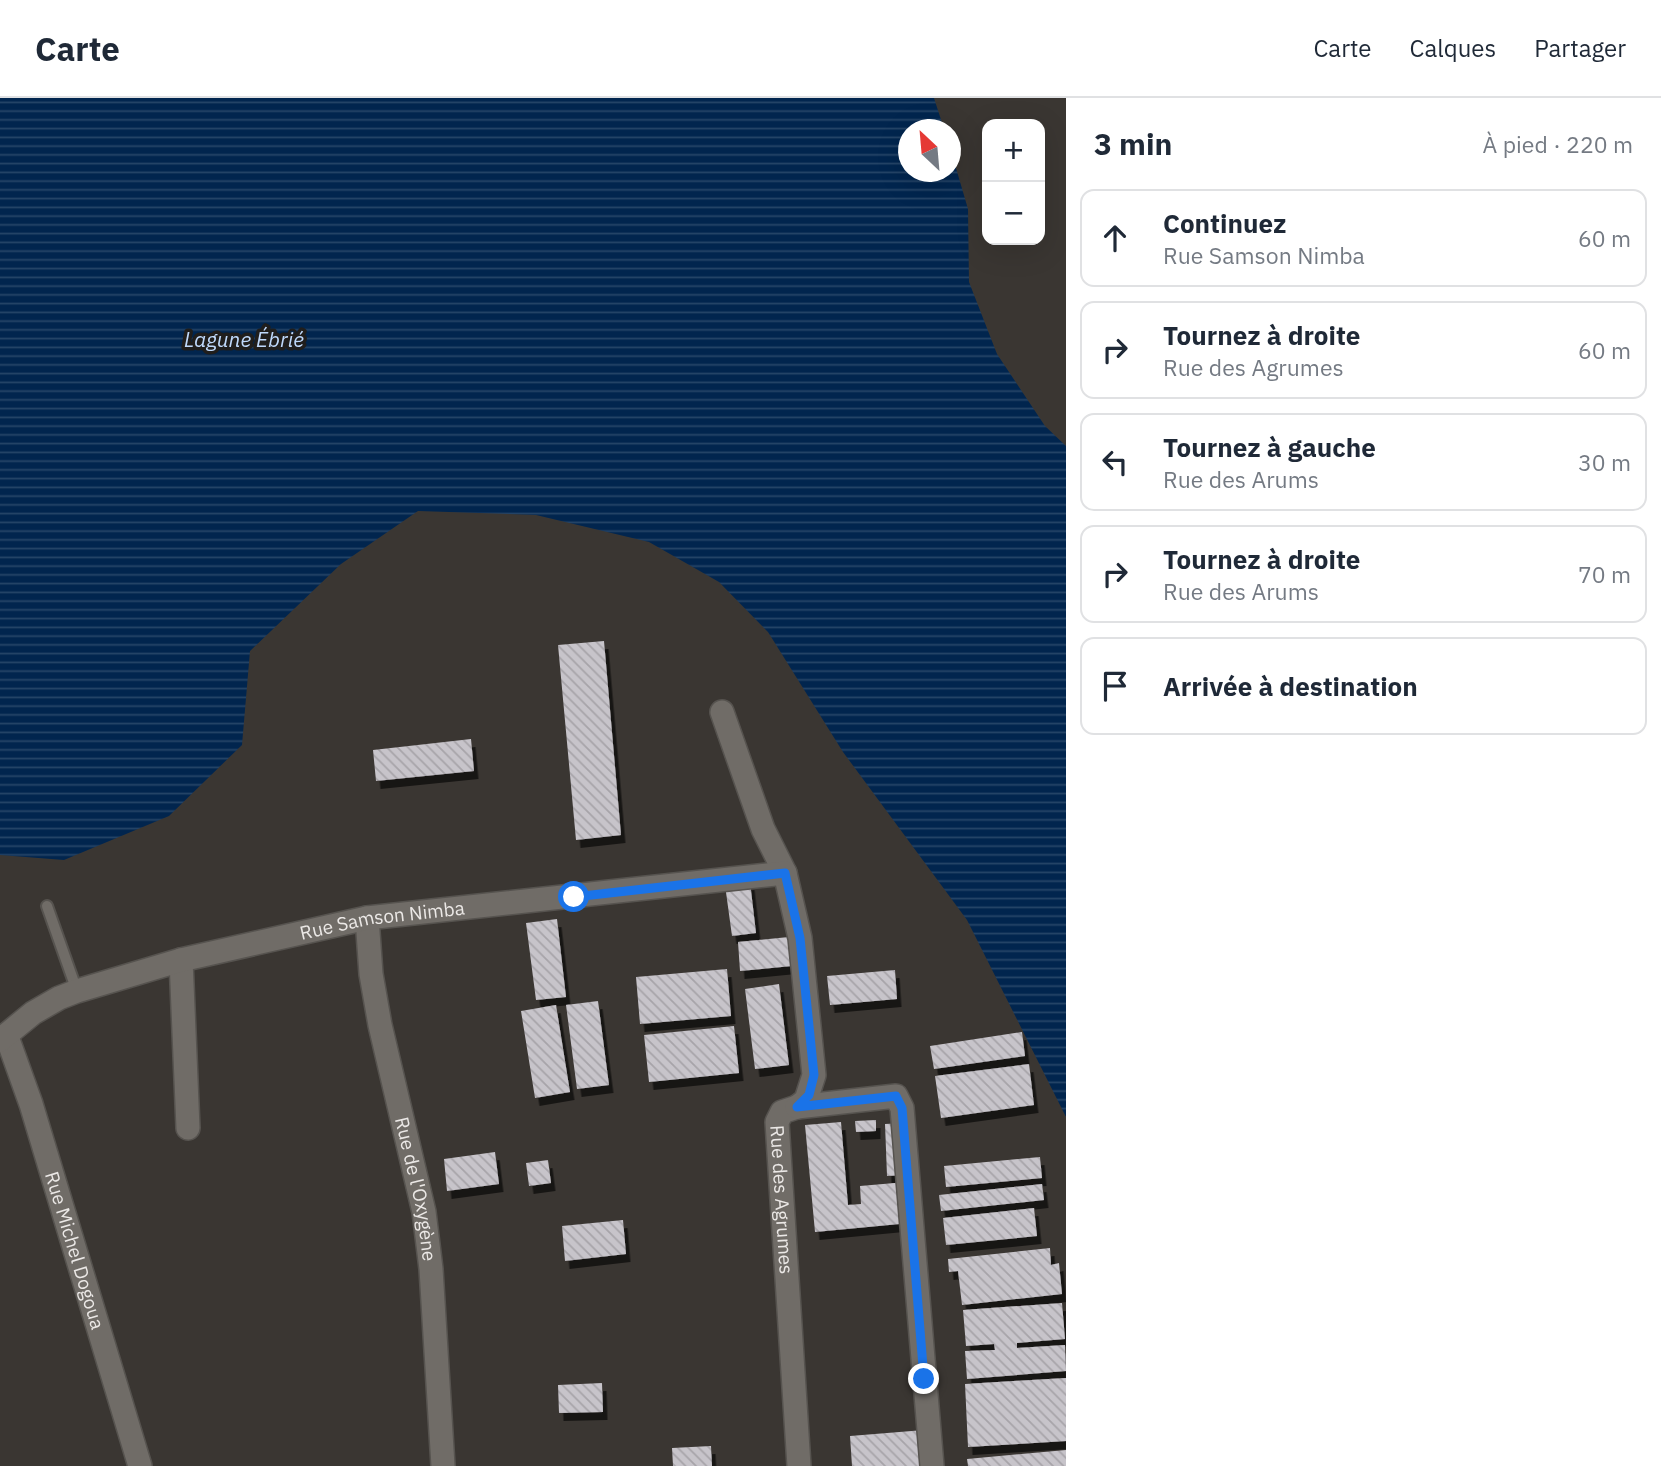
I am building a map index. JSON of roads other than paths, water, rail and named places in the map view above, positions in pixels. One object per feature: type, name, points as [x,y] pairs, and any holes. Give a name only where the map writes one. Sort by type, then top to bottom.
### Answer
[{"type":"street","name":"Rue des Agrumes","points":[[722,712],[763,828],[785,873],[800,938],[814,1075],[809,1095],[797,1107],[782,1112],[777,1122],[799,1466]]},
{"type":"street","name":"Rue Samson Nimba","points":[[3,1039],[33,1013],[77,991],[181,960],[367,918],[785,873]]},
{"type":"street","name":"Rue de l'Oxygène","points":[[367,918],[371,974],[380,1025],[424,1212],[431,1269],[443,1466]]},
{"type":"street","points":[[181,960],[188,1128]]},
{"type":"street","name":"Rue Michel Dogoua","points":[[3,1039],[39,1129],[140,1466]]},
{"type":"street","points":[[797,1107],[896,1096],[902,1108],[932,1466]]},
{"type":"lane","points":[[47,906],[77,991]]},
{"type":"water","name":"Lagune Ébrié","points":[[0,98],[934,98],[941,119],[898,119],[898,182],[960,182],[968,209],[969,282],[997,354],[1045,426],[1066,446],[1066,1117],[967,920],[843,752],[768,632],[719,582],[649,542],[536,515],[418,511],[341,564],[250,651],[242,745],[169,816],[64,860],[0,855]]}]
